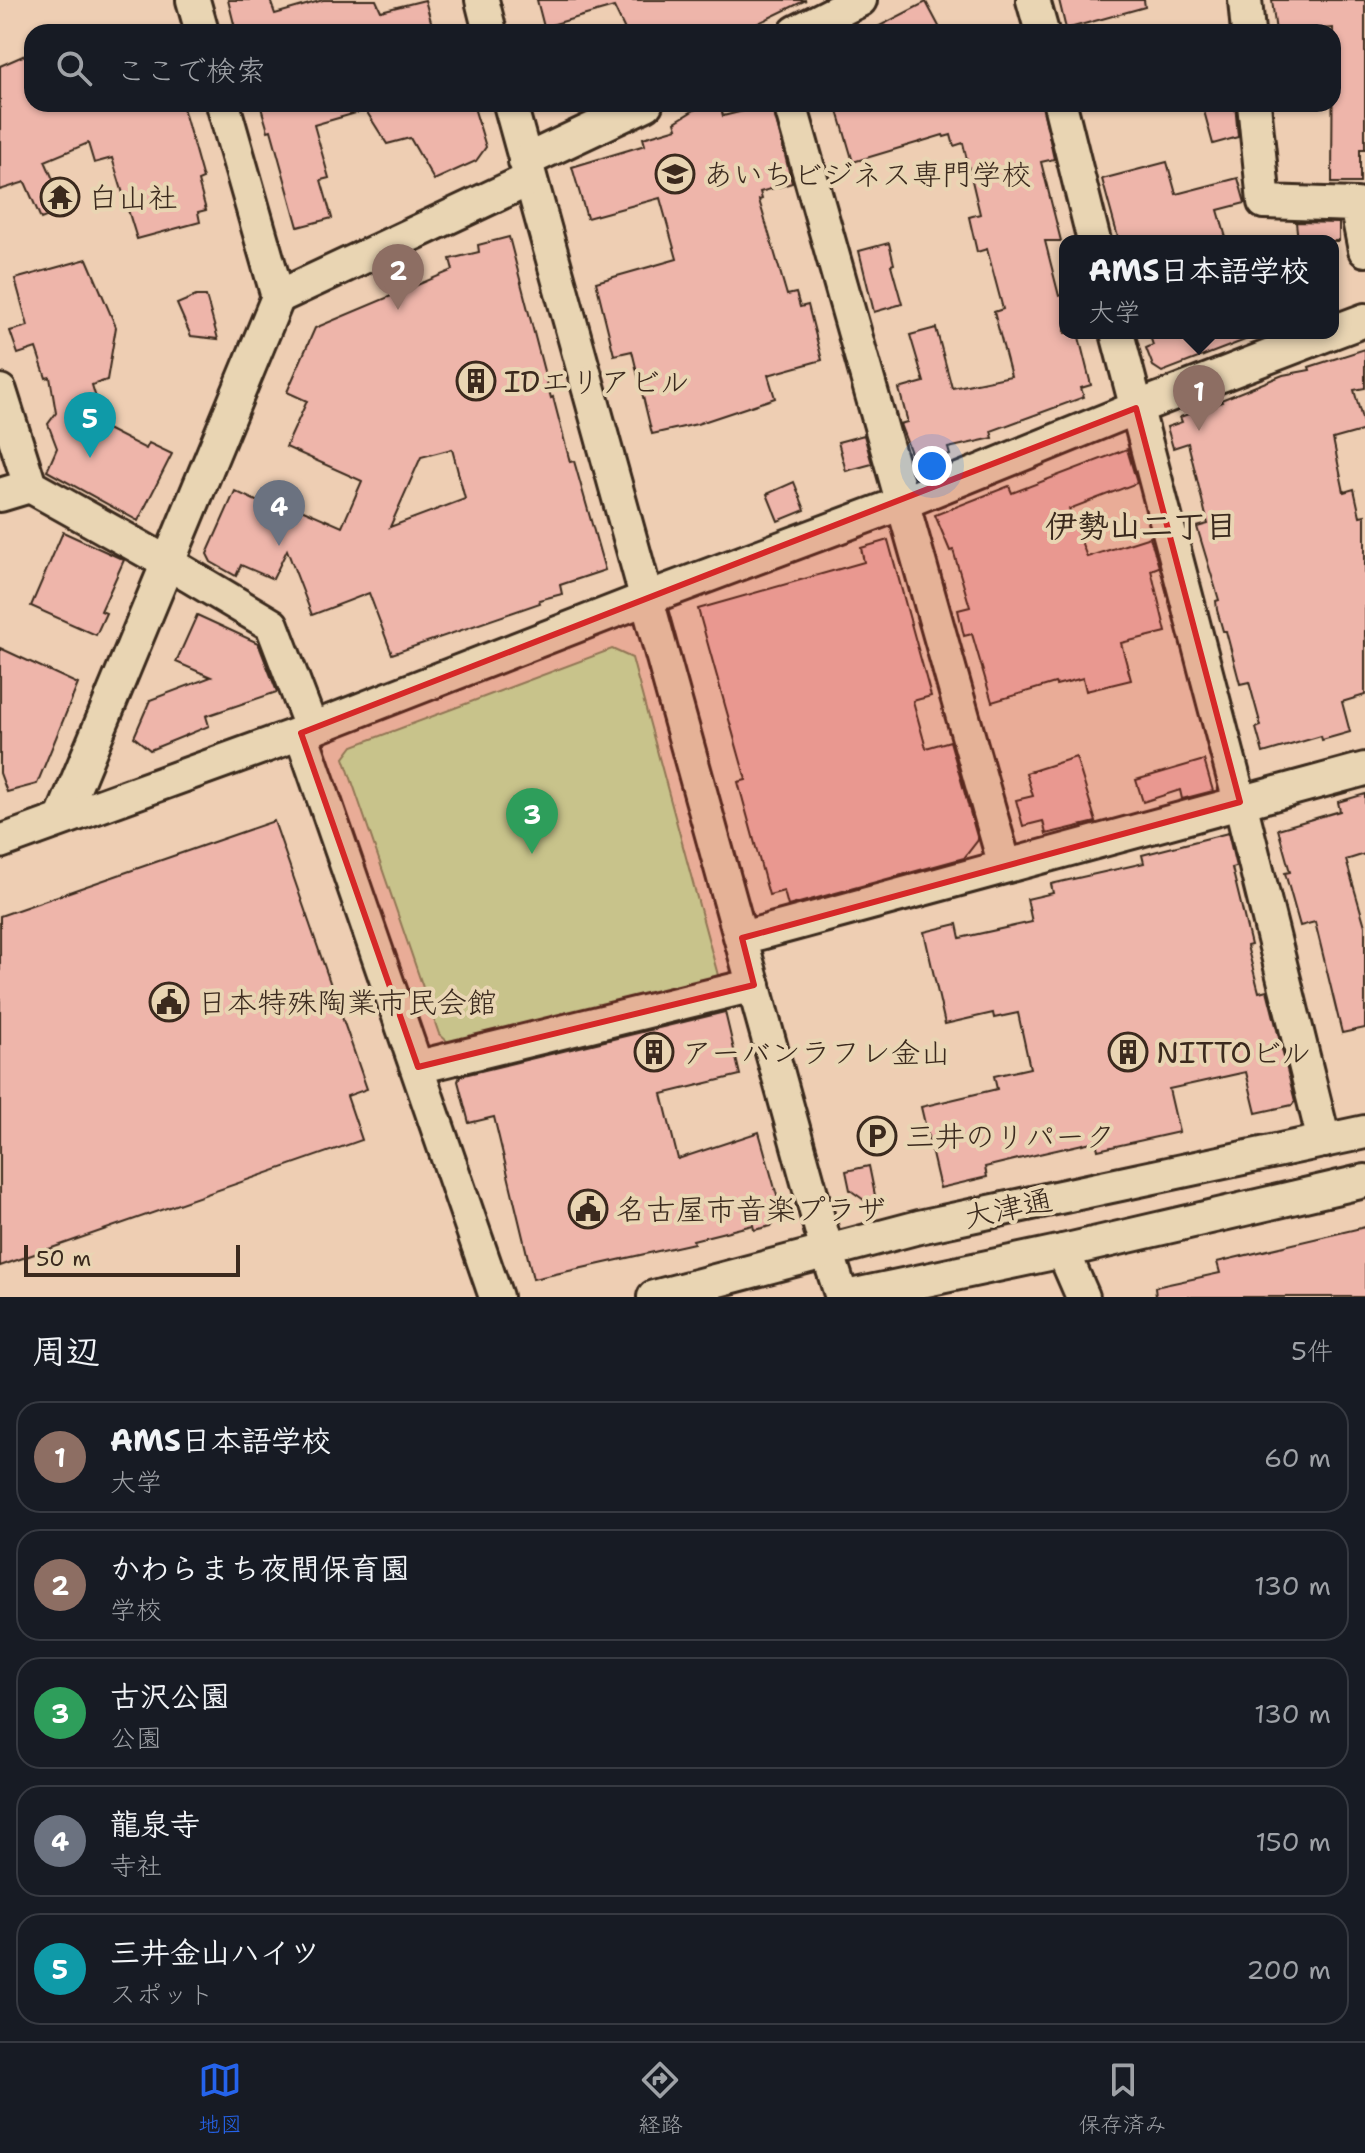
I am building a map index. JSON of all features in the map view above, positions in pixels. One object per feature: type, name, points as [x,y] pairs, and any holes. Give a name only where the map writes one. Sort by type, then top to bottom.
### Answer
[{"type":"street","points":[[193,0],[200,24]]},
{"type":"street","points":[[482,0],[488,24]]},
{"type":"street","points":[[812,24],[860,0]]},
{"type":"street","points":[[1033,0],[1040,24]]},
{"type":"street","points":[[1245,0],[1247,24]]},
{"type":"street","points":[[62,818],[278,297],[225,112]]},
{"type":"street","points":[[512,112],[827,1251],[844,1297]]},
{"type":"street","points":[[278,297],[528,170],[632,112]]},
{"type":"street","points":[[792,112],[1005,866]]},
{"type":"street","points":[[1062,112],[1093,235]]},
{"type":"street","points":[[1255,112],[1264,202],[1361,205],[1365,250]]},
{"type":"street","points":[[1339,329],[1365,320]]},
{"type":"street","points":[[1119,339],[1240,802],[1324,1141]]},
{"type":"street","points":[[0,842],[307,732],[645,599],[902,503],[1314,339]]},
{"type":"street","points":[[0,391],[15,490],[168,563],[272,625],[496,1297]]},
{"type":"street","points":[[742,938],[1365,769]]},
{"type":"street","points":[[418,1067],[754,985]]},
{"type":"street","name":"大津通","points":[[654,1297],[919,1227],[1365,1132]]},
{"type":"street","name":"大津通","points":[[844,1297],[1063,1251],[1365,1181]]},
{"type":"street","points":[[1063,1251],[1083,1297]]},
{"type":"highlighted area","points":[[1136,408],[1240,802],[742,938],[754,985],[418,1067],[301,733]]},
{"type":"green space","points":[[612,649],[632,658],[719,979],[449,1043],[439,1034],[344,758],[353,746]]},
{"type":"building","points":[[228,0],[270,0],[275,14],[323,0],[376,0],[381,11],[425,0],[432,24],[234,24]]},
{"type":"building","points":[[537,0],[806,0],[756,24],[622,24],[614,7],[554,24],[543,24]]},
{"type":"building","points":[[1059,0],[1144,0],[1145,7],[1084,24],[1065,24]]},
{"type":"building","points":[[1272,0],[1365,0],[1365,149],[1360,149],[1360,183],[1332,183],[1332,112],[1341,112],[1341,24],[1275,24]]},
{"type":"building","points":[[926,2],[938,24],[883,24]]},
{"type":"building","points":[[24,56],[24,112],[184,112],[203,179],[198,181],[206,210],[198,212],[200,222],[137,239],[112,158],[94,163],[88,143],[45,161],[66,209],[41,219],[25,182],[0,190],[0,66]]},
{"type":"building","points":[[262,112],[360,112],[314,125],[329,178],[321,180],[332,218],[298,227],[271,130],[268,131]]},
{"type":"building","points":[[367,112],[475,112],[486,147],[476,161],[434,180],[410,138],[387,144]]},
{"type":"building","points":[[691,112],[722,112],[723,116],[739,112],[774,112],[792,183],[760,192],[762,199],[759,200],[787,295],[796,293],[800,307],[808,305],[822,360],[768,375],[775,398],[697,424],[652,434],[632,351],[614,355],[596,282],[677,259],[660,198],[587,218],[572,167],[645,145],[643,138],[677,128],[675,122]]},
{"type":"building","points":[[838,112],[1044,112],[1054,159],[1041,162],[1059,235],[1059,241],[1045,241],[1059,296],[1059,339],[1080,339],[1091,385],[1081,388],[1084,397],[991,431],[993,438],[948,448],[950,455],[918,464],[900,424],[907,422],[907,419],[899,389],[924,382],[910,335],[936,328],[952,388],[1011,376],[994,312],[1003,309],[987,249],[977,252],[969,217],[980,214],[963,143],[954,146],[951,135],[943,135],[853,162]]},
{"type":"building","points":[[1204,112],[1236,112],[1238,137],[1213,144]]},
{"type":"building","points":[[1167,162],[1176,194],[1238,178],[1245,203],[1218,210],[1225,235],[1117,235],[1102,179]]},
{"type":"building","points":[[1296,222],[1339,223],[1339,235],[1297,235]]},
{"type":"building","points":[[509,237],[551,398],[570,462],[574,461],[605,570],[560,585],[562,594],[539,600],[540,603],[392,654],[369,593],[312,615],[287,550],[273,579],[241,565],[236,576],[211,562],[207,554],[235,491],[271,508],[276,498],[342,527],[362,481],[286,447],[307,401],[287,392],[315,328],[453,270],[450,259],[479,252],[478,245]],"holes":[[[452,449],[465,499],[390,527],[421,457]]]},
{"type":"building","points":[[889,243],[894,264],[891,265],[902,304],[874,312],[859,251]]},
{"type":"building","points":[[87,259],[116,327],[107,380],[92,385],[105,428],[146,449],[149,443],[172,454],[138,521],[47,471],[57,448],[48,424],[56,413],[50,377],[46,378],[36,348],[18,354],[10,331],[28,326],[15,279]]},
{"type":"building","points":[[196,296],[206,296],[218,339],[191,336],[177,304]]},
{"type":"building","points":[[1151,339],[1248,339],[1162,372],[1153,366],[1146,348],[1153,345]]},
{"type":"building","points":[[1365,349],[1365,388],[1354,390],[1365,430],[1333,439],[1344,492],[1354,489],[1360,516],[1365,515],[1365,695],[1342,702],[1350,732],[1322,740],[1321,736],[1263,753],[1256,728],[1261,726],[1249,682],[1240,684],[1217,610],[1216,601],[1219,600],[1197,527],[1208,524],[1188,443],[1173,448],[1167,427],[1182,422],[1180,417],[1283,375],[1310,370],[1309,367]]},
{"type":"building","points":[[864,435],[872,464],[846,471],[838,442]]},
{"type":"building","points":[[1127,449],[1137,483],[1069,509],[1087,557],[1150,537],[1159,567],[1151,570],[1166,632],[1121,643],[1131,680],[1086,691],[1083,678],[992,702],[972,634],[964,636],[958,610],[970,607],[953,550],[950,551],[935,515],[1009,486],[1012,493]]},
{"type":"building","points":[[794,482],[805,510],[778,521],[767,494]]},
{"type":"building","points":[[63,532],[124,560],[101,611],[106,613],[96,635],[31,606]]},
{"type":"building","points":[[888,540],[931,696],[913,701],[926,748],[950,741],[978,840],[964,858],[788,906],[784,891],[769,895],[738,782],[746,780],[698,609],[864,562],[861,548]]},
{"type":"building","points":[[197,615],[258,643],[277,692],[206,716],[209,726],[150,750],[134,737],[150,700],[211,677],[176,662]]},
{"type":"building","points":[[0,648],[78,684],[37,784],[7,792],[0,773]]},
{"type":"building","points":[[1076,757],[1096,822],[1046,834],[1043,821],[1023,826],[1016,800],[1033,796],[1026,773]]},
{"type":"building","points":[[1204,760],[1213,791],[1182,799],[1180,790],[1143,802],[1136,780]]},
{"type":"building","points":[[1365,794],[1365,854],[1346,860],[1365,926],[1365,1028],[1342,1033],[1315,922],[1300,926],[1285,873],[1290,872],[1278,829],[1340,811],[1338,802]]},
{"type":"building","name":"日本特殊陶業市民会館","points":[[274,821],[367,1089],[347,1096],[362,1140],[0,1266],[0,916]]},
{"type":"building","points":[[1228,833],[1236,867],[1232,868],[1251,945],[1247,946],[1259,992],[1267,990],[1295,1101],[1292,1105],[1256,1113],[1246,1072],[1169,1089],[1179,1132],[1098,1150],[1096,1141],[1039,1154],[985,1167],[987,1177],[940,1188],[921,1107],[997,1089],[994,1076],[1030,1068],[1018,1013],[994,1018],[993,1013],[945,1024],[924,932],[957,924],[960,938],[1032,922],[1027,899],[1053,893],[1051,884],[1144,863],[1142,855]]},
{"type":"building","points":[[725,1012],[740,1075],[662,1094],[678,1159],[759,1132],[781,1210],[771,1226],[754,1230],[753,1225],[693,1240],[694,1243],[533,1279],[494,1117],[469,1123],[458,1081],[460,1076]]},
{"type":"building","points":[[869,1166],[878,1210],[850,1190],[846,1171]]},
{"type":"building","points":[[1365,1227],[1365,1297],[1156,1297],[1155,1287],[1220,1273],[1217,1262]]},
{"type":"place","name":"あいちビジネス専門学校","points":[[675,174]]},
{"type":"place","name":"白山社","points":[[60,197]]},
{"type":"place","name":"かわらまち夜間保育園","points":[[398,310]]},
{"type":"place","name":"IDエリアビル","points":[[476,381]]},
{"type":"place","name":"AMS日本語学校","points":[[1199,431]]},
{"type":"place","name":"三井金山ハイツ","points":[[90,458]]},
{"type":"place","name":"龍泉寺","points":[[279,546]]},
{"type":"place","name":"古沢公園","points":[[532,854]]},
{"type":"place","name":"日本特殊陶業市民会館","points":[[169,1002]]},
{"type":"place","name":"アーバンラフレ金山","points":[[654,1052]]},
{"type":"place","name":"NITTOビル","points":[[1128,1052]]},
{"type":"place","name":"三井のリパーク","points":[[877,1136]]},
{"type":"place","name":"名古屋市音楽プラザ","points":[[588,1209]]},
{"type":"district","name":"伊勢山二丁目","points":[[1141,525]]}]
